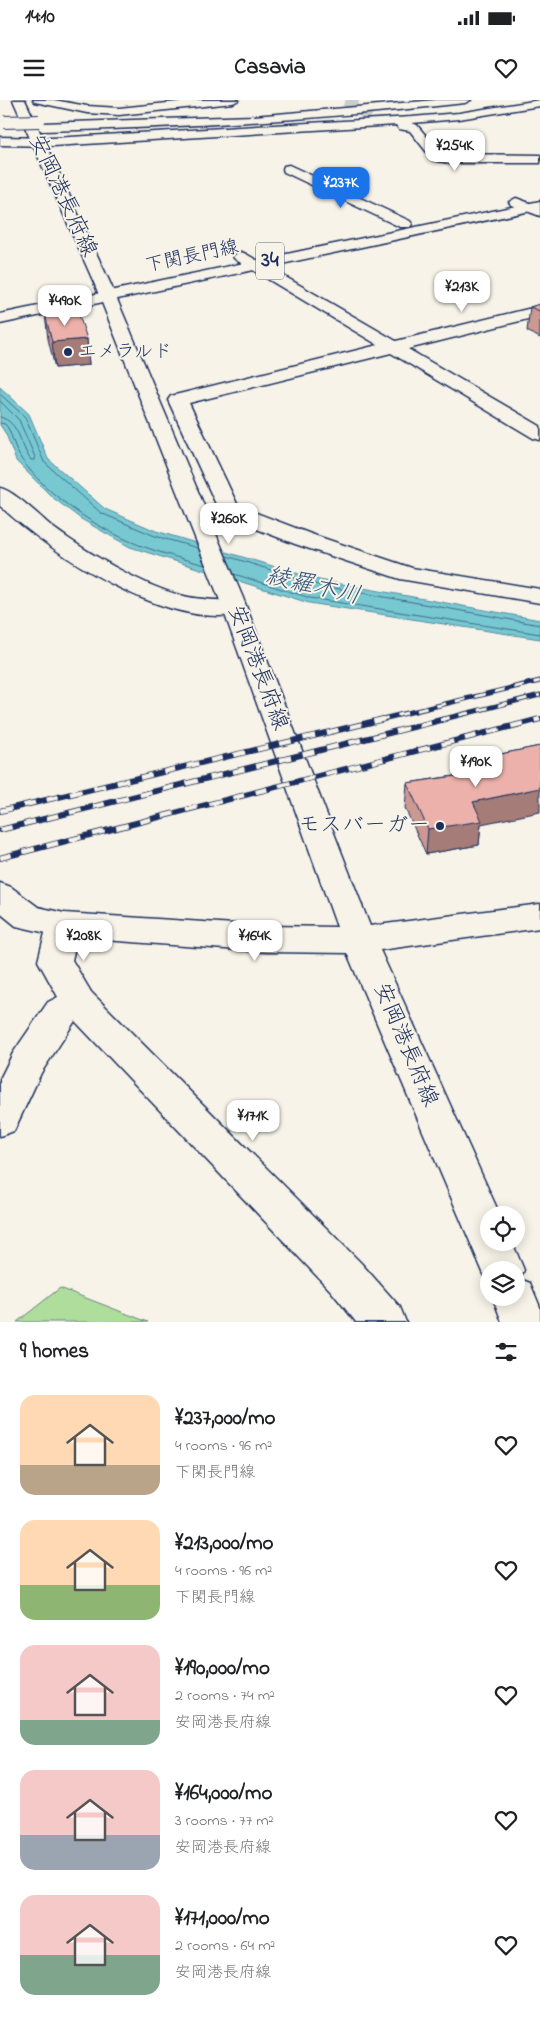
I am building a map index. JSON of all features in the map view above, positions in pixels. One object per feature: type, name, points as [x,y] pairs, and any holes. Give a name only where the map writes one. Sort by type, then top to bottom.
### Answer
[{"type":"main road","name":"安岡港長府線","points":[[19,100],[39,130],[232,603],[359,940],[480,1217]]},
{"type":"main road","points":[[39,100],[103,112],[144,110],[233,100]]},
{"type":"main road","points":[[0,142],[39,130],[325,109],[416,100]]},
{"type":"main road","points":[[39,130],[271,119],[465,100]]},
{"type":"main road","points":[[406,121],[459,116],[540,103]]},
{"type":"main road","points":[[3,125],[39,130],[205,134],[375,120],[510,120]]},
{"type":"main road","points":[[406,121],[404,127],[413,127],[437,157],[449,159],[540,159]]},
{"type":"main road","points":[[289,169],[405,224]]},
{"type":"main road","name":"下関長門線","points":[[247,260],[405,224],[533,205]]},
{"type":"main road","name":"下関長門線","points":[[0,306],[104,290],[247,260],[533,205]]},
{"type":"main road","points":[[247,260],[540,434]]},
{"type":"main road","name":"下関長門線","points":[[0,319],[104,290]]},
{"type":"main road","points":[[540,311],[178,400],[229,510],[303,539],[408,574],[540,596]]},
{"type":"main road","points":[[0,494],[34,524],[73,551],[128,582],[171,601],[199,607],[232,603]]},
{"type":"main road","points":[[0,895],[28,916],[64,925],[266,938],[359,940],[540,916]]},
{"type":"main road","points":[[64,925],[55,961],[80,1002],[346,1277],[384,1322]]},
{"type":"main road","points":[[0,1119],[26,1064],[61,1012],[80,1002]]},
{"type":"main road","points":[[517,1306],[524,1322]]},
{"type":"green space","points":[[60,1288],[148,1322],[17,1322]]},
{"type":"water","name":"綾羅木川","points":[[0,387],[29,414],[48,459],[105,509],[156,531],[319,580],[540,620],[540,639],[309,603],[130,547],[81,519],[52,497],[16,461],[6,434],[0,425]]},
{"type":"building","points":[[540,304],[540,311],[530,307]]},
{"type":"building","points":[[78,312],[87,339],[52,342],[45,314]]},
{"type":"building","points":[[540,746],[540,788],[473,802],[482,821],[428,829],[407,783],[490,771],[481,758]]},
{"type":"tunnel","points":[[346,100],[371,117]]},
{"type":"railway","points":[[378,720],[540,681]]},
{"type":"railway","points":[[440,720],[540,695]]},
{"type":"railway","points":[[0,811],[384,719]]},
{"type":"railway","points":[[0,830],[445,719]]},
{"type":"railway","points":[[0,858],[540,719],[536,720]]},
{"type":"place","name":"エメラルド","points":[[68,352]]},
{"type":"place","name":"モスバーガー","points":[[440,826]]}]
